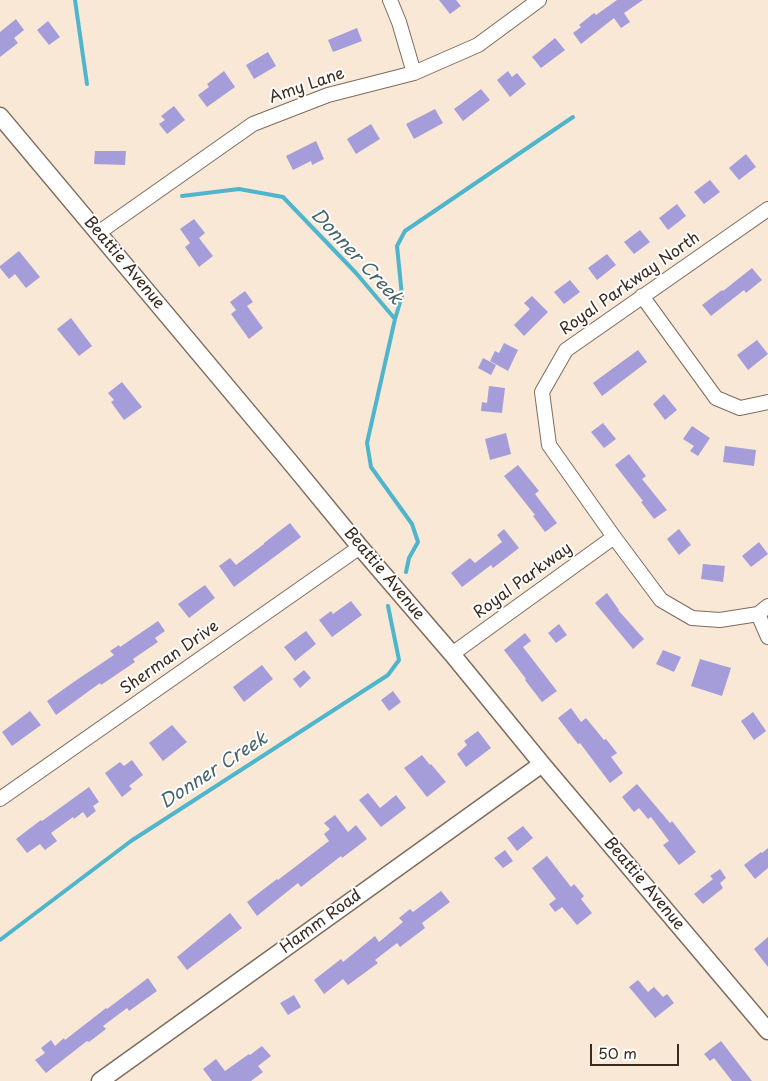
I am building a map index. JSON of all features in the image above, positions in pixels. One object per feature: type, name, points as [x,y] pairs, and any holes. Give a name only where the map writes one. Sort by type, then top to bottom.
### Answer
[{"type":"street","points":[[390,0],[399,22],[414,73]]},
{"type":"street","name":"Amy Lane","points":[[98,233],[253,124],[328,95],[414,73],[478,45],[540,0]]},
{"type":"street","name":"Beattie Avenue","points":[[0,116],[768,1031]]},
{"type":"street","name":"Royal Parkway North","points":[[763,610],[720,620],[692,618],[660,600],[549,445],[542,392],[566,350],[768,210]]},
{"type":"street","points":[[642,296],[716,398],[740,408],[768,402]]},
{"type":"street","name":"Royal Parkway","points":[[452,654],[614,537]]},
{"type":"street","name":"Sherman Drive","points":[[0,799],[360,547]]},
{"type":"street","points":[[763,610],[768,637]]},
{"type":"street","name":"Hamm Road","points":[[100,1081],[542,764]]},
{"type":"building","points":[[439,0],[456,0],[461,6],[450,14]]},
{"type":"building","points":[[617,0],[643,0],[624,13],[630,22],[621,28],[614,18],[581,44],[573,33],[581,27],[579,25],[594,13],[596,15]]},
{"type":"building","points":[[16,19],[24,30],[14,38],[18,43],[0,57],[0,32]]},
{"type":"building","points":[[48,21],[60,37],[49,45],[37,30]]},
{"type":"building","points":[[357,28],[362,41],[333,52],[328,40]]},
{"type":"building","points":[[555,38],[565,50],[541,68],[532,57]]},
{"type":"building","points":[[268,52],[276,66],[254,79],[246,65]]},
{"type":"building","points":[[224,71],[235,87],[207,107],[198,95],[209,87],[207,84]]},
{"type":"building","points":[[508,71],[512,77],[517,73],[526,84],[510,97],[497,80]]},
{"type":"building","points":[[481,89],[490,100],[463,121],[454,109]]},
{"type":"building","points":[[174,106],[185,120],[167,134],[159,124],[165,120],[161,116]]},
{"type":"building","points":[[435,109],[443,123],[414,139],[406,124]]},
{"type":"building","points":[[371,124],[380,139],[356,154],[347,139]]},
{"type":"building","points":[[316,141],[324,159],[312,165],[311,161],[293,170],[286,156]]},
{"type":"building","points":[[95,151],[126,151],[125,165],[94,164]]},
{"type":"building","points":[[746,154],[756,167],[739,180],[729,168]]},
{"type":"building","points":[[710,180],[720,192],[704,204],[694,192]]},
{"type":"building","points":[[677,204],[686,216],[668,230],[659,218]]},
{"type":"building","points":[[194,219],[205,233],[199,238],[213,256],[199,267],[185,247],[190,243],[180,229]]},
{"type":"building","points":[[640,230],[650,242],[634,254],[624,242]]},
{"type":"building","points":[[19,251],[40,277],[26,288],[15,274],[9,279],[0,268]]},
{"type":"building","points":[[607,254],[616,265],[597,280],[588,268]]},
{"type":"building","points":[[752,268],[762,280],[746,293],[744,290],[711,316],[702,305]]},
{"type":"building","points":[[570,280],[580,292],[564,304],[554,292]]},
{"type":"building","points":[[245,291],[253,302],[247,306],[263,328],[249,339],[231,314],[236,310],[230,302]]},
{"type":"building","points":[[532,296],[548,312],[524,336],[514,325],[530,309],[524,303]]},
{"type":"building","points":[[71,318],[92,346],[79,356],[57,329]]},
{"type":"building","points":[[757,340],[768,354],[748,370],[737,355]]},
{"type":"building","points":[[504,343],[518,350],[508,371],[490,361],[495,351],[499,353]]},
{"type":"building","points":[[638,350],[647,362],[602,396],[593,383]]},
{"type":"building","points":[[483,358],[496,365],[491,375],[478,368]]},
{"type":"building","points":[[122,382],[142,407],[124,420],[111,402],[114,400],[108,393]]},
{"type":"building","points":[[489,386],[505,388],[502,413],[481,411],[482,402],[487,403]]},
{"type":"building","points":[[664,394],[677,410],[665,420],[653,404]]},
{"type":"building","points":[[603,423],[616,439],[604,448],[591,432]]},
{"type":"building","points":[[692,426],[710,438],[698,456],[690,451],[694,446],[683,439]]},
{"type":"building","points":[[506,433],[511,454],[490,460],[485,439]]},
{"type":"building","points":[[725,446],[756,450],[754,466],[723,462]]},
{"type":"building","points":[[629,454],[646,476],[642,479],[667,510],[654,519],[641,502],[643,501],[615,465]]},
{"type":"building","points":[[518,465],[539,491],[535,494],[557,523],[545,532],[533,516],[535,515],[504,476]]},
{"type":"building","points":[[290,523],[301,537],[234,587],[219,566],[230,558],[236,565]]},
{"type":"building","points":[[504,529],[519,548],[493,568],[491,565],[462,587],[451,573],[470,558],[475,563],[502,542],[497,535]]},
{"type":"building","points":[[679,529],[691,545],[679,555],[667,539]]},
{"type":"building","points":[[759,542],[768,554],[751,567],[742,556]]},
{"type":"building","points":[[703,564],[725,566],[723,582],[701,579]]},
{"type":"building","points":[[205,585],[215,598],[189,618],[178,604]]},
{"type":"building","points":[[607,593],[618,610],[644,639],[633,649],[595,603]]},
{"type":"building","points":[[351,601],[362,615],[332,637],[319,620],[331,611],[333,614]]},
{"type":"building","points":[[158,621],[165,631],[155,638],[158,642],[133,659],[135,662],[101,685],[100,683],[56,715],[47,701],[114,655],[110,651],[119,645],[120,647]]},
{"type":"building","points":[[559,624],[567,635],[556,643],[548,633]]},
{"type":"building","points":[[306,631],[316,644],[295,661],[284,647]]},
{"type":"building","points":[[525,633],[531,641],[523,647],[557,691],[542,702],[504,650]]},
{"type":"building","points":[[663,650],[681,657],[674,672],[656,664]]},
{"type":"building","points":[[700,659],[731,668],[722,696],[691,686]]},
{"type":"building","points":[[262,665],[273,679],[244,702],[233,687]]},
{"type":"building","points":[[304,670],[311,678],[300,688],[293,679]]},
{"type":"building","points":[[393,691],[401,702],[389,711],[381,700]]},
{"type":"building","points":[[571,708],[581,722],[586,718],[617,753],[611,757],[623,773],[610,783],[580,743],[578,744],[558,718]]},
{"type":"building","points":[[30,711],[41,725],[12,746],[2,732]]},
{"type":"building","points":[[753,712],[766,731],[754,740],[741,721]]},
{"type":"building","points":[[172,725],[187,742],[163,761],[149,743]]},
{"type":"building","points":[[478,731],[491,748],[466,767],[457,754],[467,745],[464,741]]},
{"type":"building","points":[[422,755],[446,782],[427,797],[404,768]]},
{"type":"building","points":[[132,760],[143,775],[129,786],[132,789],[122,797],[105,773],[120,762],[124,766]]},
{"type":"building","points":[[637,784],[670,823],[672,821],[696,852],[679,865],[663,845],[669,841],[651,817],[648,819],[639,808],[634,812],[622,797]]},
{"type":"building","points":[[89,787],[99,802],[93,806],[96,811],[87,818],[83,812],[74,819],[73,817],[51,833],[57,841],[45,850],[40,844],[27,853],[16,839]]},
{"type":"building","points":[[368,793],[380,808],[396,795],[406,808],[381,827],[359,800]]},
{"type":"building","points":[[335,815],[348,832],[356,825],[367,839],[342,858],[341,856],[301,887],[298,883],[257,916],[247,902],[329,841],[324,834],[330,829],[324,823]]},
{"type":"building","points":[[523,826],[533,838],[517,851],[507,838]]},
{"type":"building","points":[[768,848],[768,868],[755,879],[744,865]]},
{"type":"building","points":[[505,850],[513,861],[503,868],[494,858]]},
{"type":"building","points":[[547,856],[571,887],[574,884],[584,896],[581,899],[592,913],[577,925],[562,907],[555,912],[549,904],[556,899],[532,868]]},
{"type":"building","points":[[720,869],[726,878],[720,883],[723,888],[703,904],[694,894],[713,879],[710,876]]},
{"type":"building","points":[[441,891],[450,902],[422,923],[425,928],[400,947],[397,943],[375,960],[378,963],[348,985],[343,979],[324,994],[314,980],[341,959],[343,962],[375,936],[379,942],[403,922],[399,918],[410,909],[413,912]]},
{"type":"building","points":[[230,913],[242,928],[187,970],[177,957]]},
{"type":"building","points":[[768,937],[768,967],[754,949]]},
{"type":"building","points":[[148,978],[157,991],[129,1011],[127,1008],[103,1026],[106,1029],[89,1042],[87,1041],[46,1073],[35,1060],[45,1053],[41,1048],[51,1040],[55,1046],[64,1038],[65,1040]]},
{"type":"building","points":[[638,980],[648,992],[654,987],[663,997],[667,994],[674,1003],[655,1018],[629,987]]},
{"type":"building","points":[[294,995],[301,1007],[288,1015],[280,1003]]},
{"type":"building","points":[[721,1041],[752,1081],[732,1081],[714,1058],[710,1061],[704,1054]]},
{"type":"building","points":[[262,1046],[271,1056],[258,1066],[263,1072],[251,1081],[212,1081],[203,1069],[216,1059],[225,1071]]},
{"type":"waterway","name":"Donner Creek","points":[[75,0],[87,84]]},
{"type":"waterway","points":[[395,319],[402,296],[397,246],[405,231],[573,117]]},
{"type":"waterway","name":"Donner Creek","points":[[182,196],[239,189],[283,197],[356,273],[395,319],[367,443],[371,467],[412,524],[418,542],[409,558],[406,572]]},
{"type":"waterway","name":"Donner Creek","points":[[0,940],[131,841],[388,675],[399,660],[388,606]]}]
